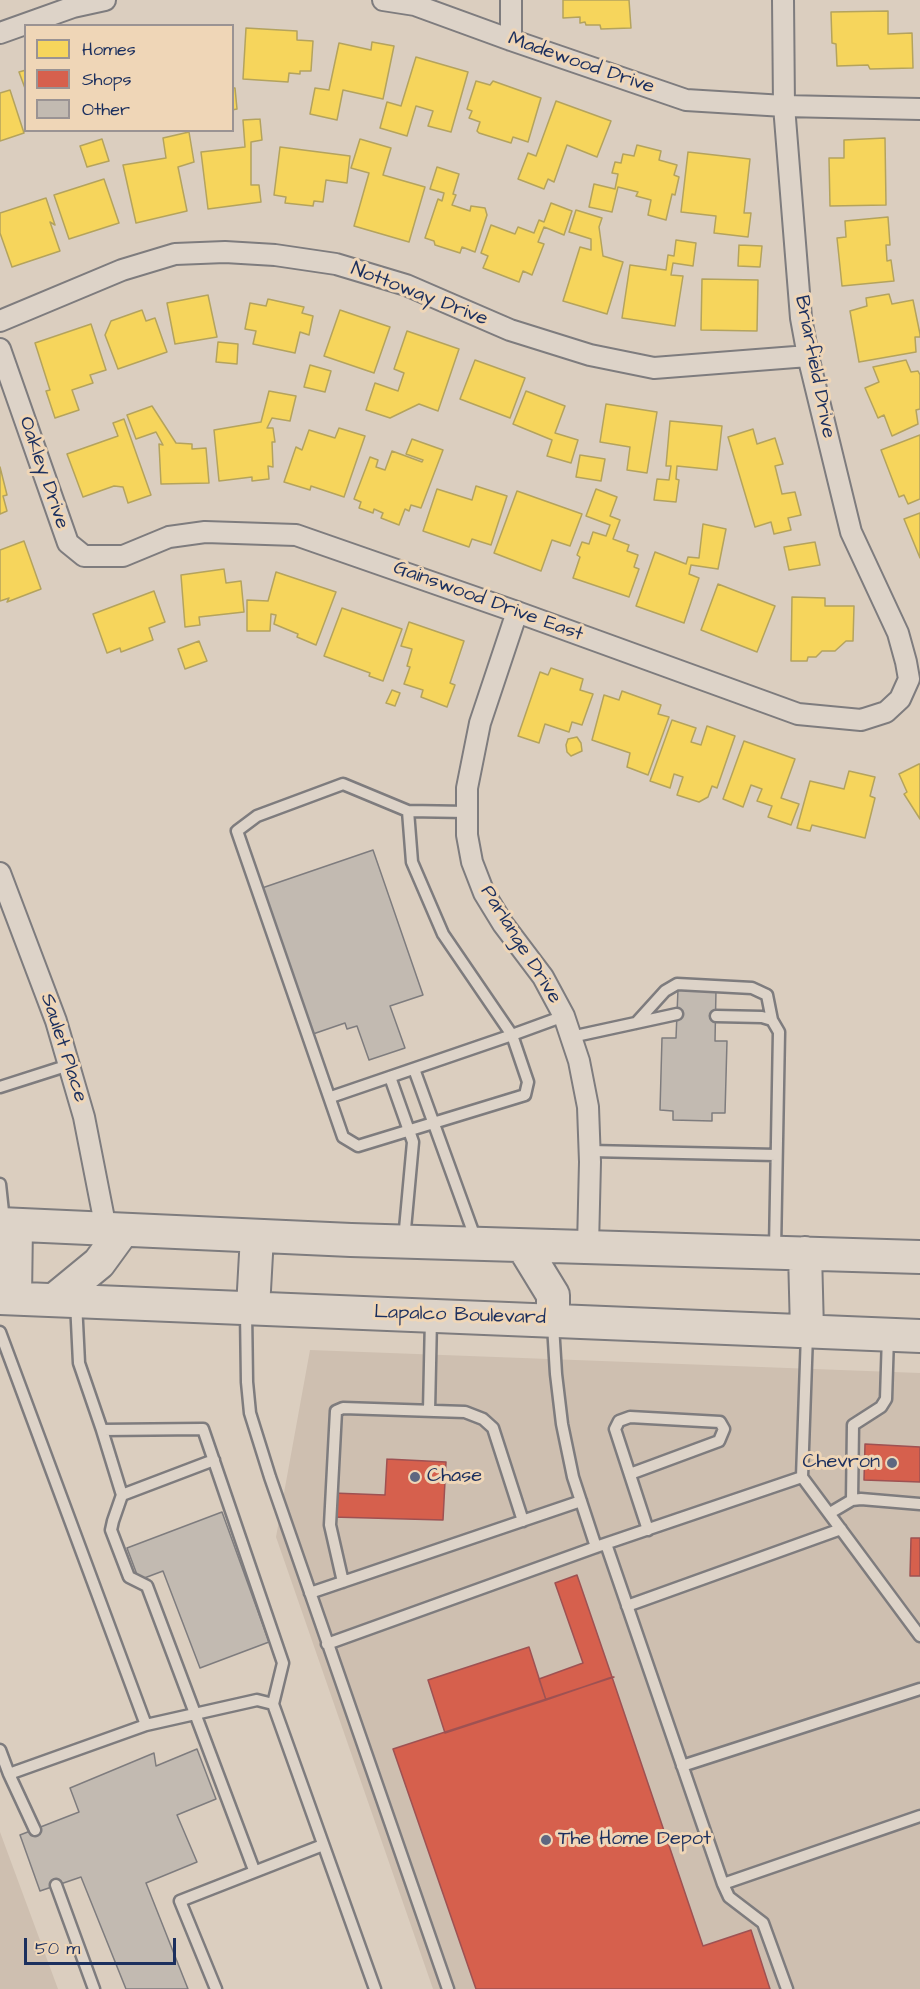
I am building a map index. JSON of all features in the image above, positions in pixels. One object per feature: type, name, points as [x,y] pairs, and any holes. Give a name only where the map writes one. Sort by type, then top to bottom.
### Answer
[{"type":"main road","points":[[7,1298],[7,1225],[523,1246],[588,1246],[920,1257]]},
{"type":"main road","points":[[65,1300],[99,1263],[114,1229]]},
{"type":"main road","points":[[250,1308],[257,1236]]},
{"type":"main road","points":[[523,1246],[553,1295],[553,1320]]},
{"type":"main road","points":[[790,1252],[807,1331]]},
{"type":"main road","name":"Lapalco Boulevard","points":[[7,1298],[920,1336]]},
{"type":"street","points":[[25,24],[73,7],[105,0]]},
{"type":"street","name":"Madewood Drive","points":[[383,0],[415,5],[686,100],[784,106],[920,109]]},
{"type":"street","points":[[511,0],[511,40]]},
{"type":"street","name":"Briarfield Drive","points":[[783,0],[784,106],[801,318],[808,356],[851,532],[898,633],[906,662],[909,679],[900,699],[886,712]]},
{"type":"street","points":[[0,33],[24,24]]},
{"type":"street","name":"Nottoway Drive","points":[[0,321],[122,270],[175,254],[225,252],[275,255],[336,264],[406,285],[510,330],[590,355],[654,368],[808,356]]},
{"type":"street","name":"Oakley Drive","points":[[0,349],[68,543],[84,556]]},
{"type":"street","name":"Gainswood Drive East","points":[[84,556],[123,556],[169,537],[204,532],[296,535],[798,714],[861,720],[886,712]]},
{"type":"street","name":"Parlange Drive","points":[[517,612],[480,723],[467,788],[467,835],[472,862],[484,893],[503,924],[543,977],[564,1016],[579,1061],[588,1107],[590,1151],[588,1246]]},
{"type":"street","name":"Saulet Place","points":[[0,873],[56,1021],[114,1229]]},
{"type":"lane","points":[[408,811],[412,862],[443,934],[512,1035],[528,1082],[525,1095],[358,1146],[344,1137],[237,831],[257,816],[343,784],[408,811],[467,812]]},
{"type":"lane","points":[[636,1023],[664,991],[677,984],[752,988],[767,995],[772,1020],[779,1032],[776,1155],[790,1252]]},
{"type":"lane","points":[[571,1037],[677,1014]]},
{"type":"lane","points":[[331,1097],[564,1016]]},
{"type":"lane","points":[[716,1016],[762,1017],[772,1020]]},
{"type":"lane","points":[[0,1087],[69,1065]]},
{"type":"lane","points":[[414,1069],[477,1243]]},
{"type":"lane","points":[[390,1077],[413,1142],[404,1241]]},
{"type":"lane","points":[[590,1151],[776,1155]]},
{"type":"lane","points":[[0,1184],[7,1225]]},
{"type":"lane","points":[[65,1300],[79,1363],[122,1495],[111,1530],[129,1576],[147,1586],[254,1870]]},
{"type":"lane","points":[[250,1308],[247,1382],[250,1413],[327,1644],[448,1989]]},
{"type":"lane","points":[[429,1411],[431,1315]]},
{"type":"lane","points":[[553,1320],[561,1424],[581,1501],[627,1606],[723,1884],[729,1897],[763,1923],[787,1989]]},
{"type":"lane","points":[[807,1331],[802,1477],[920,1636]]},
{"type":"lane","points":[[0,1332],[146,1725]]},
{"type":"lane","points":[[852,1500],[853,1425],[881,1407],[886,1399],[888,1334]]},
{"type":"lane","points":[[343,1582],[330,1525],[336,1411],[343,1408],[465,1412],[483,1419],[493,1428],[524,1521]]},
{"type":"lane","points":[[630,1474],[719,1441],[724,1429],[720,1422],[630,1417],[619,1421],[615,1429],[648,1530]]},
{"type":"lane","points":[[102,1430],[203,1429],[283,1663],[273,1704],[375,1989]]},
{"type":"lane","points":[[122,1495],[214,1460]]},
{"type":"lane","points":[[327,1644],[802,1477]]},
{"type":"lane","points":[[830,1513],[852,1500],[861,1499],[920,1504]]},
{"type":"lane","points":[[310,1593],[581,1501]]},
{"type":"lane","points":[[627,1606],[841,1528]]},
{"type":"lane","points":[[682,1766],[920,1689]]},
{"type":"lane","points":[[9,1774],[146,1725],[257,1700],[273,1704]]},
{"type":"lane","points":[[0,1750],[35,1830]]},
{"type":"lane","points":[[723,1884],[920,1816]]},
{"type":"lane","points":[[216,1989],[180,1900],[324,1845]]},
{"type":"lane","points":[[56,1885],[94,1989]]},
{"type":"shaded area","points":[[310,1350],[920,1373],[920,1989],[433,1989],[276,1537]]},
{"type":"shaded area","points":[[0,1832],[58,1989],[0,1989]]},
{"type":"building: Homes","points":[[563,0],[629,0],[631,28],[601,29],[600,25],[580,23],[580,17],[563,18]]},
{"type":"building: Homes","points":[[888,11],[888,34],[912,33],[913,68],[870,69],[868,65],[837,66],[836,44],[832,43],[831,12]]},
{"type":"building: Homes","points":[[246,28],[297,31],[297,40],[313,41],[311,71],[300,71],[300,74],[289,73],[288,82],[243,79]]},
{"type":"building: Homes","points":[[372,42],[394,46],[383,99],[343,90],[337,120],[310,114],[315,88],[329,90],[339,43],[371,50]]},
{"type":"building: Homes","points":[[416,57],[468,72],[451,132],[428,126],[433,111],[416,106],[407,136],[380,128],[387,102],[401,106]]},
{"type":"building: Homes","points":[[24,71],[24,86],[19,72]]},
{"type":"building: Homes","points":[[476,81],[490,85],[493,81],[541,98],[528,142],[513,137],[511,143],[477,131],[480,122],[469,118],[472,111],[467,109]]},
{"type":"building: Homes","points":[[234,88],[235,88],[237,109],[234,110]]},
{"type":"building: Homes","points":[[10,90],[24,133],[0,141],[0,93]]},
{"type":"building: Homes","points":[[556,101],[611,121],[597,157],[567,145],[554,182],[548,179],[544,189],[518,179],[528,153],[536,156]]},
{"type":"building: Homes","points":[[260,119],[262,140],[251,142],[251,185],[259,185],[261,202],[208,209],[201,152],[245,147],[243,120]]},
{"type":"building: Homes","points":[[189,132],[194,162],[178,167],[187,211],[136,223],[123,165],[166,158],[163,138]]},
{"type":"building: Homes","points":[[885,138],[886,205],[830,206],[829,158],[844,158],[844,140]]},
{"type":"building: Homes","points":[[102,139],[109,161],[87,167],[80,146]]},
{"type":"building: Homes","points":[[360,139],[391,148],[383,175],[425,187],[409,242],[354,226],[369,173],[351,168]]},
{"type":"building: Homes","points":[[637,145],[661,151],[659,160],[677,165],[674,175],[679,177],[666,220],[648,215],[651,200],[636,196],[638,192],[618,187],[612,212],[589,207],[594,184],[615,189],[618,174],[612,173],[615,162],[621,163],[623,154],[634,156]]},
{"type":"building: Homes","points":[[280,147],[350,156],[347,183],[326,180],[323,202],[314,201],[313,206],[285,203],[286,197],[274,195]]},
{"type":"building: Homes","points":[[688,152],[750,159],[744,213],[751,213],[748,237],[714,233],[716,216],[681,212]]},
{"type":"building: Homes","points":[[437,167],[459,174],[452,205],[470,211],[471,206],[485,208],[487,215],[475,252],[462,247],[460,253],[435,245],[434,241],[425,238],[438,199],[442,201],[444,193],[430,189]]},
{"type":"building: Homes","points":[[104,179],[119,223],[69,239],[54,195]]},
{"type":"building: Homes","points":[[46,198],[55,225],[50,222],[60,251],[12,267],[0,233],[0,213]]},
{"type":"building: Homes","points":[[551,203],[572,211],[564,235],[544,227],[538,242],[544,244],[532,275],[523,271],[519,282],[483,268],[488,256],[481,253],[491,225],[515,234],[518,227],[534,233],[539,220],[544,222]]},
{"type":"building: Homes","points":[[576,210],[602,218],[599,227],[603,256],[623,262],[607,314],[563,301],[580,247],[591,250],[591,239],[569,232]]},
{"type":"building: Homes","points":[[888,217],[890,245],[886,245],[887,261],[891,260],[894,281],[842,286],[837,238],[846,237],[845,221]]},
{"type":"building: Homes","points":[[676,240],[696,243],[693,266],[673,263],[671,275],[683,276],[675,326],[622,318],[630,265],[666,270],[668,255],[674,256]]},
{"type":"building: Homes","points":[[739,245],[762,246],[760,267],[738,266]]},
{"type":"building: Homes","points":[[702,279],[758,280],[757,331],[701,330]]},
{"type":"building: Homes","points":[[889,294],[892,304],[913,300],[920,334],[920,337],[915,337],[916,352],[859,362],[850,311],[867,306],[866,298]]},
{"type":"building: Homes","points":[[208,295],[217,337],[175,344],[167,303]]},
{"type":"building: Homes","points":[[268,299],[304,307],[302,313],[313,316],[309,335],[300,332],[295,353],[253,344],[256,331],[245,329],[250,303],[266,306]]},
{"type":"building: Homes","points":[[142,310],[146,321],[155,318],[167,352],[118,369],[105,335],[111,321]]},
{"type":"building: Homes","points":[[340,310],[390,327],[374,373],[324,356]]},
{"type":"building: Homes","points":[[91,324],[106,370],[90,375],[93,383],[72,390],[79,410],[55,418],[46,391],[50,390],[35,343]]},
{"type":"building: Homes","points":[[407,331],[459,349],[438,411],[419,404],[390,418],[366,410],[375,383],[398,391],[404,373],[394,369]]},
{"type":"building: Homes","points":[[218,342],[238,344],[237,364],[216,362]]},
{"type":"building: Homes","points":[[475,360],[525,378],[510,418],[460,399]]},
{"type":"building: Homes","points":[[906,360],[911,372],[918,371],[920,375],[920,409],[916,410],[918,424],[892,436],[884,415],[878,418],[865,388],[879,382],[873,367]]},
{"type":"building: Homes","points":[[310,365],[331,371],[325,392],[304,387]]},
{"type":"building: Homes","points":[[269,391],[296,396],[290,421],[272,418],[267,428],[273,428],[275,442],[272,442],[273,467],[268,466],[269,479],[252,481],[252,477],[219,481],[214,430],[261,422]]},
{"type":"building: Homes","points":[[526,391],[565,406],[555,433],[578,440],[571,463],[547,456],[552,440],[513,424]]},
{"type":"building: Homes","points":[[606,404],[657,412],[647,473],[627,470],[630,447],[600,442]]},
{"type":"building: Homes","points":[[152,406],[176,443],[192,444],[192,449],[206,448],[209,483],[161,484],[159,444],[163,445],[156,432],[136,439],[127,415]]},
{"type":"building: Homes","points":[[124,419],[151,495],[128,503],[123,487],[114,486],[83,497],[67,454],[118,436],[113,423]]},
{"type":"building: Homes","points":[[670,421],[722,426],[717,470],[677,466],[676,479],[679,480],[676,502],[654,500],[657,479],[669,480],[671,466],[666,466]]},
{"type":"building: Homes","points":[[339,428],[365,436],[344,497],[311,486],[310,490],[284,482],[296,447],[302,450],[309,430],[335,438]]},
{"type":"building: Homes","points":[[753,429],[757,444],[775,438],[783,464],[775,466],[782,494],[795,492],[801,515],[788,518],[791,530],[774,534],[771,522],[755,527],[728,437]]},
{"type":"building: Homes","points":[[920,435],[920,499],[908,504],[904,495],[899,497],[881,450]]},
{"type":"building: Homes","points":[[412,439],[443,450],[421,508],[411,505],[409,511],[405,509],[399,525],[381,518],[383,513],[374,509],[373,513],[359,508],[361,502],[354,499],[370,457],[378,460],[376,467],[385,470],[392,451],[422,462],[423,460],[406,454]]},
{"type":"building: Homes","points":[[580,455],[605,459],[601,481],[576,477]]},
{"type":"building: Homes","points":[[0,467],[7,495],[3,496],[7,511],[0,514]]},
{"type":"building: Homes","points":[[476,486],[507,496],[491,545],[472,539],[469,547],[423,531],[437,489],[472,500]]},
{"type":"building: Homes","points":[[596,489],[617,497],[610,516],[620,520],[613,539],[629,545],[627,551],[638,555],[634,567],[639,569],[629,597],[573,578],[582,542],[589,544],[593,532],[606,536],[610,525],[586,516]]},
{"type":"building: Homes","points":[[517,491],[582,514],[570,546],[552,540],[541,571],[494,553]]},
{"type":"building: Homes","points":[[920,513],[920,558],[904,519]]},
{"type":"building: Homes","points":[[703,524],[726,529],[718,569],[691,565],[689,574],[699,578],[684,623],[636,606],[655,552],[686,564],[688,557],[699,558]]},
{"type":"building: Homes","points":[[24,541],[41,589],[7,602],[9,598],[0,601],[0,550]]},
{"type":"building: Homes","points":[[815,542],[820,565],[789,570],[784,547]]},
{"type":"building: Homes","points":[[224,569],[226,583],[241,581],[244,612],[199,617],[200,625],[185,627],[181,575]]},
{"type":"building: Homes","points":[[276,572],[336,592],[316,645],[274,624],[276,615],[271,614],[270,631],[247,631],[247,600],[268,601]]},
{"type":"building: Homes","points":[[718,584],[775,606],[757,652],[701,630]]},
{"type":"building: Homes","points":[[154,591],[165,622],[149,628],[153,640],[121,652],[120,648],[107,653],[93,614]]},
{"type":"building: Homes","points":[[792,597],[825,598],[825,606],[854,606],[853,641],[846,641],[835,651],[822,651],[816,657],[808,657],[807,661],[791,661]]},
{"type":"building: Homes","points":[[342,608],[402,629],[383,681],[369,676],[370,673],[324,656]]},
{"type":"building: Homes","points":[[409,622],[464,641],[450,683],[455,685],[447,707],[421,697],[423,690],[404,684],[410,667],[407,666],[412,649],[401,646]]},
{"type":"building: Homes","points":[[199,641],[207,661],[185,669],[178,649]]},
{"type":"building: Homes","points":[[551,668],[583,679],[580,690],[593,694],[582,725],[572,722],[569,732],[545,724],[539,743],[518,736],[540,672],[548,675]]},
{"type":"building: Homes","points":[[392,690],[400,693],[395,706],[386,703]]},
{"type":"building: Homes","points":[[622,691],[661,705],[658,714],[669,717],[648,775],[627,767],[630,753],[592,740],[604,695],[619,700]]},
{"type":"building: Homes","points":[[672,720],[696,728],[691,742],[701,745],[707,726],[735,736],[717,788],[712,786],[708,797],[699,802],[677,795],[683,777],[674,774],[670,788],[650,781]]},
{"type":"building: Homes","points":[[577,737],[582,751],[571,756],[567,752],[566,745],[568,739]]},
{"type":"building: Homes","points":[[744,741],[795,759],[781,798],[799,804],[791,825],[768,817],[772,806],[757,801],[762,789],[751,785],[743,807],[723,799]]},
{"type":"building: Homes","points":[[920,764],[920,819],[904,794],[907,792],[899,774]]},
{"type":"building: Homes","points":[[849,771],[875,777],[870,796],[875,798],[865,838],[812,825],[810,831],[797,828],[810,781],[844,789]]},
{"type":"building: Shops","name":"Chevron","points":[[865,1444],[920,1447],[920,1482],[864,1480]]},
{"type":"building: Shops","name":"Chase","points":[[387,1459],[446,1462],[443,1520],[332,1517],[333,1493],[385,1495]]},
{"type":"building: Shops","points":[[911,1538],[920,1538],[920,1576],[910,1576]]},
{"type":"building: Shops","points":[[577,1575],[612,1677],[546,1700],[539,1679],[583,1663],[555,1583]]},
{"type":"building: Shops","points":[[529,1647],[546,1700],[445,1733],[428,1680]]},
{"type":"building: Shops","name":"The Home Depot","points":[[612,1678],[703,1946],[751,1930],[770,1989],[476,1989],[393,1749]]},
{"type":"building: Other","points":[[373,850],[423,995],[390,1006],[405,1048],[369,1060],[357,1026],[347,1029],[345,1023],[313,1034],[262,888]]},
{"type":"building: Other","points":[[678,989],[716,990],[715,1041],[727,1041],[725,1113],[712,1113],[712,1121],[673,1120],[673,1111],[660,1110],[662,1038],[676,1038]]},
{"type":"building: Other","points":[[222,1512],[269,1642],[200,1668],[163,1571],[139,1580],[127,1548]]},
{"type":"building: Other","points":[[197,1749],[216,1799],[177,1815],[197,1862],[146,1883],[188,1989],[126,1989],[81,1877],[40,1891],[20,1835],[79,1812],[70,1788],[154,1753],[156,1766]]},
{"type":"place","name":"Chevron","points":[[892,1463]]},
{"type":"place","name":"Chase","points":[[415,1477]]},
{"type":"place","name":"The Home Depot","points":[[546,1840]]}]
